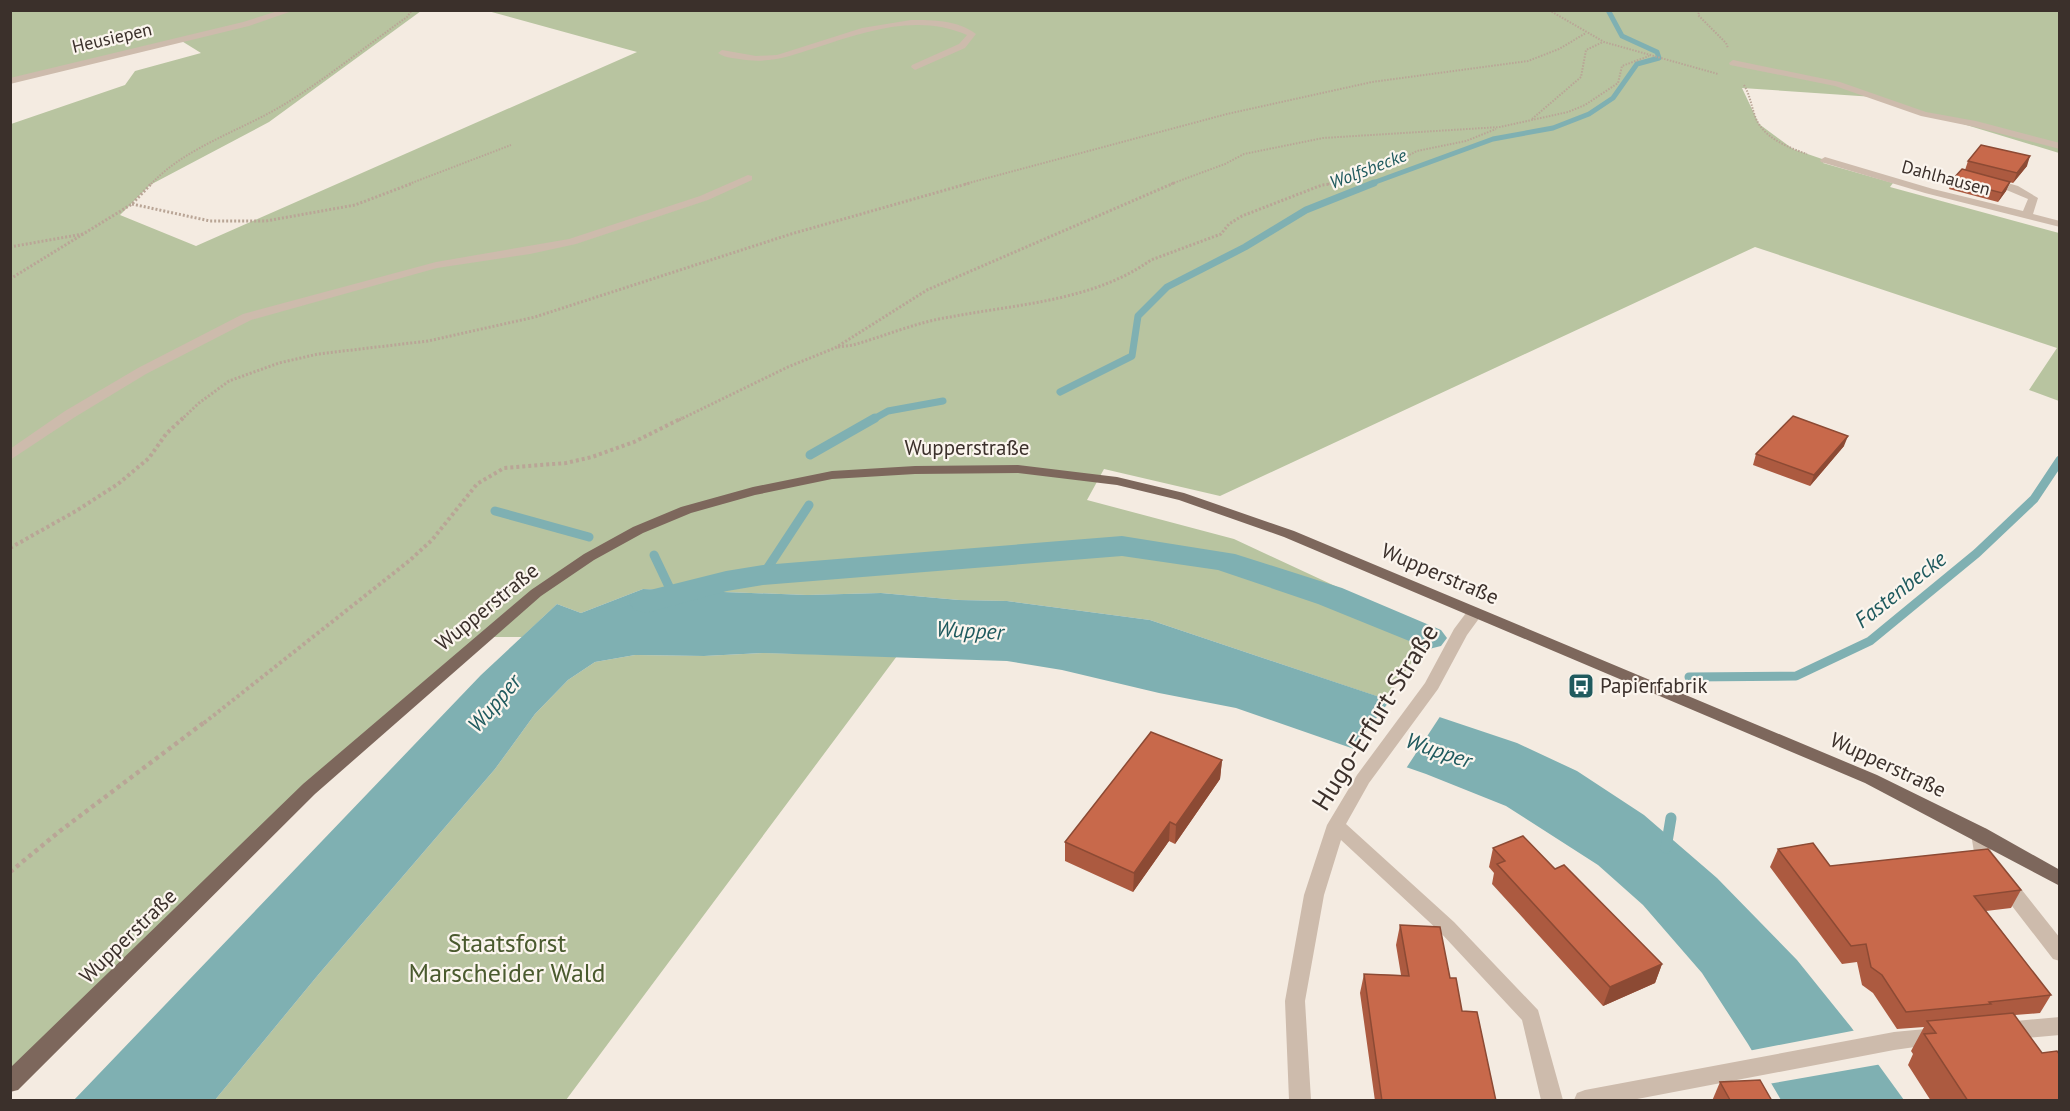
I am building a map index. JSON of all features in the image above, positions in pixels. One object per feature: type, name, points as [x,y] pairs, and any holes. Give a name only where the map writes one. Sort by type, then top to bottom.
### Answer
[{"type":"main road","name":"Wupperstraße","points":[[10,1083],[309,789],[536,593],[589,557],[638,530],[686,510],[753,491],[832,475],[984,468],[1055,472],[1117,481],[1184,496],[1289,534],[1871,779],[1980,834],[2060,879]]},
{"type":"street","name":"Heusiepen","points":[[10,81],[246,24],[291,10]]},
{"type":"street","points":[[722,53],[747,59],[777,58],[889,24],[907,22],[946,24],[963,28],[972,34],[963,46],[915,67]]},
{"type":"street","points":[[1733,63],[1837,84],[1924,114],[1976,124],[2060,146]]},
{"type":"street","name":"Dahlhausen","points":[[1825,159],[1929,191],[2060,224]]},
{"type":"street","points":[[1973,177],[2014,188],[2033,198],[2033,203],[2026,216]]},
{"type":"street","points":[[10,456],[70,414],[142,371],[247,317],[436,265],[572,242],[704,198],[748,178]]},
{"type":"street","name":"Hugo-Erfurt-Straße","points":[[1300,1101],[1295,1001],[1314,895],[1336,825],[1363,779],[1432,685],[1460,633],[1475,613]]},
{"type":"street","points":[[1336,825],[1447,927],[1531,1016],[1552,1101]]},
{"type":"street","points":[[1980,834],[1982,854],[2060,953]]},
{"type":"street","points":[[1989,1032],[2060,1026]]},
{"type":"street","points":[[1585,1101],[1894,1041],[1953,1035]]},
{"type":"path","points":[[10,279],[132,204],[163,171],[184,157],[281,106],[407,17],[412,10]]},
{"type":"path","points":[[1549,10],[1604,42],[1665,61],[1739,79]]},
{"type":"path","points":[[1700,10],[1698,15],[1726,43],[1739,79],[1749,91],[1759,124],[1793,149],[1825,159]]},
{"type":"path","points":[[10,548],[76,511],[118,484],[149,458],[166,434],[199,403],[230,381],[279,363],[318,354],[428,341],[535,317],[791,234],[1029,166],[1227,114],[1372,82],[1528,61],[1559,49],[1586,33]]},
{"type":"path","points":[[1531,121],[1581,77],[1584,54],[1594,45],[1604,42]]},
{"type":"path","points":[[10,872],[60,831],[221,710],[409,561],[432,540],[464,498],[491,475],[504,468],[566,462],[611,451],[657,432],[788,367],[835,348],[927,290],[1171,184],[1226,164],[1244,154],[1323,138],[1500,127],[1531,121],[1585,105],[1618,83],[1622,66],[1629,61],[1651,56]]},
{"type":"path","points":[[835,348],[853,345],[946,317],[1046,302],[1069,296],[1141,267],[1151,260],[1221,234],[1229,224],[1242,216],[1322,185],[1373,173],[1417,151],[1466,141],[1500,127]]},
{"type":"path","points":[[132,204],[210,221],[266,221],[292,218],[355,205],[511,145]]},
{"type":"path","points":[[10,247],[87,233]]},
{"type":"green space","points":[[11,11],[421,11],[269,122],[150,185],[120,215],[196,246],[637,52],[488,11],[2059,11],[2059,153],[1874,97],[1742,88],[1759,124],[1793,149],[1825,160],[1823,163],[1893,183],[1890,187],[2059,233],[2059,401],[2029,390],[2057,348],[1755,247],[1220,496],[1104,469],[1087,500],[1234,539],[1434,632],[1385,699],[1150,620],[1007,601],[959,600],[881,593],[807,595],[643,589],[581,613],[557,604],[522,637],[479,637],[298,803],[11,1087],[11,124],[125,85],[135,71],[201,53],[180,40],[11,82]]},
{"type":"green space","name":"Staatsforst Marscheider Wald","points":[[763,653],[897,656],[566,1100],[215,1100],[318,975],[495,769],[535,714],[568,680],[595,662],[635,655],[704,656]]},
{"type":"water","name":"Wupper","points":[[643,589],[807,595],[881,593],[959,600],[1007,601],[1150,620],[1517,743],[1577,771],[1644,815],[1717,878],[1797,960],[1851,1027],[1904,1100],[1781,1100],[1702,973],[1643,905],[1598,865],[1506,806],[1426,774],[1236,708],[1062,670],[1007,661],[763,653],[704,656],[635,655],[595,662],[568,680],[535,714],[495,769],[318,975],[215,1100],[74,1100],[481,675],[557,604],[581,613]]},
{"type":"pier","points":[[1392,698],[1441,715],[1405,770],[1351,751]]},
{"type":"pier","points":[[1857,1030],[1882,1064],[1768,1084],[1748,1051]]},
{"type":"building","points":[[1981,145],[2030,156],[2017,173],[1968,161]]},
{"type":"building","points":[[1962,169],[2010,182],[2002,193],[1952,180]]},
{"type":"building","points":[[1793,416],[1848,436],[1814,475],[1756,454]]},
{"type":"building","points":[[1151,732],[1222,760],[1176,825],[1170,822],[1134,873],[1065,842]]},
{"type":"building","points":[[1523,836],[1555,869],[1564,865],[1662,964],[1610,987],[1497,864],[1505,861],[1493,848]]},
{"type":"building","points":[[1813,843],[1830,866],[1988,849],[2021,890],[1974,896],[2051,995],[1989,1002],[1991,1004],[1906,1012],[1882,975],[1871,967],[1866,944],[1851,946],[1778,849]]},
{"type":"building","points":[[1400,925],[1440,927],[1450,978],[1456,978],[1462,1011],[1477,1012],[1496,1101],[1382,1101],[1364,974],[1409,976]]},
{"type":"building","points":[[2013,1013],[2042,1053],[2057,1051],[2060,1055],[2060,1101],[1968,1101],[1924,1034],[1936,1033],[1927,1021]]},
{"type":"building","points":[[1760,1080],[1772,1101],[1729,1101],[1720,1082]]},
{"type":"waterway","name":"Wolfsbecke","points":[[1370,184],[1493,139],[1553,128],[1589,114],[1613,98],[1637,64],[1659,58],[1657,52],[1622,36],[1608,10]]},
{"type":"waterway","name":"Wolfsbecke","points":[[1060,392],[1132,356],[1138,316],[1167,287],[1245,247],[1306,210],[1374,183]]},
{"type":"waterway","points":[[872,420],[888,411],[943,401]]},
{"type":"waterway","points":[[810,455],[875,418]]},
{"type":"waterway","name":"Fastenbecke","points":[[1689,677],[1796,676],[1870,641],[1977,553],[2034,499],[2060,460]]},
{"type":"waterway","points":[[763,575],[809,505]]},
{"type":"waterway","points":[[495,511],[589,537]]},
{"type":"waterway","points":[[646,602],[726,581],[763,575],[1122,546],[1223,561],[1330,596],[1429,638]]},
{"type":"waterway","points":[[654,555],[673,595]]},
{"type":"waterway","name":"Fastenbecke","points":[[1666,848],[1671,818]]},
{"type":"place","name":"Papierfabrik","points":[[1581,686]]}]
